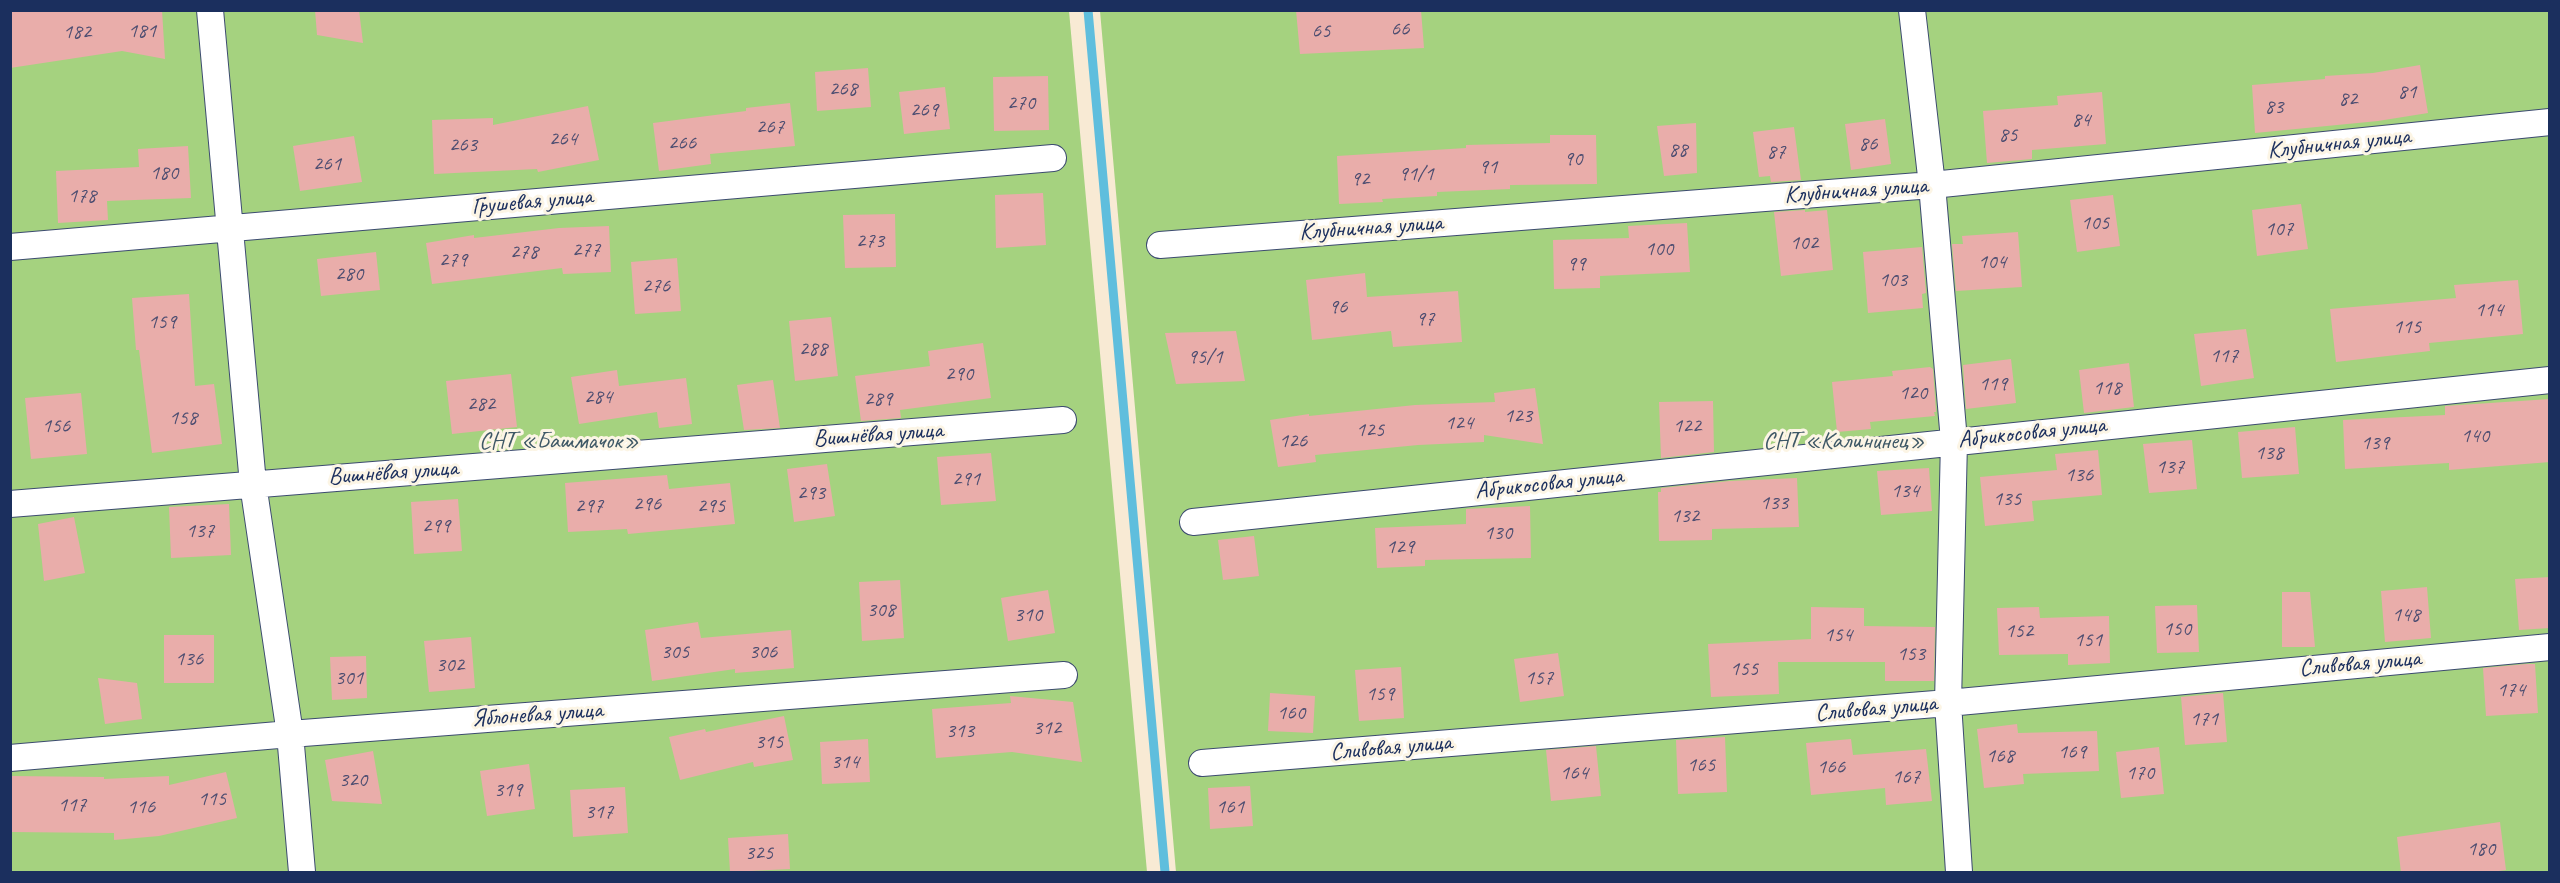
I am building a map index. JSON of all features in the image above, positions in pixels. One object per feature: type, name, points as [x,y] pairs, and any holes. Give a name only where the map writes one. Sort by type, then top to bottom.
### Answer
[{"type":"street","points":[[210,10],[253,484],[291,734],[302,873]]},
{"type":"street","points":[[1912,10],[1932,185],[1954,441],[1948,703],[1959,873]]},
{"type":"street","name":"Клубничная улица","points":[[1160,244],[1932,185],[2550,122]]},
{"type":"street","name":"Грушевая улица","points":[[10,247],[1053,158]]},
{"type":"street","name":"Абрикосовая улица","points":[[1193,522],[2550,380]]},
{"type":"street","name":"Вишнёвая улица","points":[[10,504],[1063,420]]},
{"type":"street","name":"Сливовая улица","points":[[1202,763],[1948,703],[2550,646]]},
{"type":"street","name":"Яблоневая улица","points":[[10,758],[291,734],[1064,675]]},
{"type":"green space","name":"СНТ «Башмачок»","points":[[10,11],[1069,11],[1147,872],[11,872]]},
{"type":"green space","name":"СНТ «Калининец»","points":[[1100,11],[2549,11],[2549,872],[1176,872]]},
{"type":"building","points":[[10,10],[162,10],[165,59],[122,51],[10,68]]},
{"type":"building","points":[[315,10],[359,10],[363,43],[317,35]]},
{"type":"building","points":[[1296,10],[1421,10],[1424,48],[1300,54]]},
{"type":"building","points":[[2420,65],[2428,113],[2378,121],[2255,133],[2252,85],[2325,79],[2325,76],[2373,73]]},
{"type":"building","points":[[868,68],[871,107],[817,111],[815,72]]},
{"type":"building","points":[[1048,76],[1049,130],[994,131],[993,77]]},
{"type":"building","points":[[945,87],[950,129],[904,134],[899,92]]},
{"type":"building","points":[[2102,92],[2106,144],[2032,150],[2032,159],[1987,163],[1983,111],[2058,105],[2057,96]]},
{"type":"building","points":[[790,103],[795,146],[710,154],[711,164],[659,171],[653,123]]},
{"type":"building","points":[[588,106],[599,160],[538,172],[537,169],[434,174],[432,120],[493,118],[493,125]]},
{"type":"building","points":[[1885,119],[1891,164],[1851,170],[1845,124]]},
{"type":"building","points":[[1696,123],[1697,173],[1664,176],[1657,126]]},
{"type":"building","points":[[1794,127],[1801,180],[1771,182],[1770,176],[1759,177],[1753,132]]},
{"type":"building","points":[[1550,135],[1596,135],[1597,184],[1510,185],[1510,189],[1437,192],[1437,196],[1339,204],[1337,156],[1466,148],[1466,145],[1550,143]]},
{"type":"building","points":[[354,136],[362,182],[300,191],[293,146]]},
{"type":"building","points":[[188,146],[191,198],[107,201],[108,220],[58,223],[56,171],[139,167],[138,149]]},
{"type":"building","points":[[1043,193],[1046,245],[996,248],[995,195]]},
{"type":"building","points":[[2113,195],[2120,246],[2077,252],[2070,200]]},
{"type":"building","points":[[2301,204],[2308,249],[2257,256],[2252,210]]},
{"type":"building","points":[[1805,210],[1805,212],[1827,210],[1833,270],[1781,276],[1774,212]]},
{"type":"building","points":[[895,214],[896,267],[845,268],[843,215]]},
{"type":"building","points":[[1687,223],[1690,272],[1600,276],[1600,288],[1554,289],[1553,240],[1629,238],[1628,226]]},
{"type":"building","points":[[609,226],[611,272],[563,274],[562,268],[432,284],[426,243],[474,235],[474,238],[559,228]]},
{"type":"building","points":[[2018,232],[2022,287],[1956,291],[1952,244],[1963,244],[1962,236]]},
{"type":"building","points":[[1922,247],[1926,293],[1922,294],[1923,308],[1868,313],[1863,252]]},
{"type":"building","points":[[376,252],[380,290],[321,296],[317,259]]},
{"type":"building","points":[[677,258],[681,311],[635,314],[631,262]]},
{"type":"building","points":[[1365,273],[1367,297],[1458,291],[1462,342],[1393,347],[1391,331],[1312,340],[1306,280]]},
{"type":"building","points":[[2518,280],[2523,334],[2429,343],[2430,351],[2336,362],[2330,309],[2456,298],[2454,285]]},
{"type":"building","points":[[189,294],[195,386],[214,384],[222,444],[152,453],[139,350],[136,350],[132,298]]},
{"type":"building","points":[[831,317],[838,376],[795,381],[789,321]]},
{"type":"building","points":[[2246,329],[2254,378],[2201,386],[2194,334]]},
{"type":"building","points":[[1236,331],[1245,381],[1176,384],[1165,333]]},
{"type":"building","points":[[983,343],[991,398],[900,410],[901,418],[861,421],[855,376],[930,366],[928,351]]},
{"type":"building","points":[[2011,359],[2016,403],[1966,409],[1963,365]]},
{"type":"building","points":[[2129,363],[2134,407],[2084,413],[2079,370]]},
{"type":"building","points":[[1930,367],[1933,369],[1935,416],[1870,422],[1871,429],[1837,432],[1832,382],[1893,376],[1892,371]]},
{"type":"building","points":[[617,370],[619,386],[686,378],[692,424],[659,428],[657,412],[579,424],[571,377]]},
{"type":"building","points":[[511,374],[517,427],[452,434],[446,381]]},
{"type":"building","points":[[773,380],[780,428],[744,430],[737,385]]},
{"type":"building","points":[[1535,388],[1543,444],[1484,435],[1484,442],[1418,445],[1315,455],[1316,462],[1278,467],[1270,420],[1309,414],[1309,416],[1415,405],[1495,402],[1494,393]]},
{"type":"building","points":[[81,393],[87,454],[31,459],[25,398]]},
{"type":"building","points":[[2550,399],[2550,462],[2449,470],[2449,463],[2345,469],[2343,420],[2445,415],[2445,406]]},
{"type":"building","points":[[1713,401],[1714,452],[1661,458],[1659,402]]},
{"type":"building","points":[[2295,427],[2299,474],[2242,478],[2238,432]]},
{"type":"building","points":[[2192,440],[2197,489],[2149,493],[2143,444]]},
{"type":"building","points":[[2098,450],[2102,495],[2032,501],[2034,521],[1985,526],[1980,477],[2057,470],[2055,454]]},
{"type":"building","points":[[991,453],[996,501],[941,505],[937,457]]},
{"type":"building","points":[[827,464],[835,516],[794,522],[787,469]]},
{"type":"building","points":[[1929,468],[1932,511],[1881,515],[1877,471]]},
{"type":"building","points":[[667,475],[669,489],[730,483],[735,524],[628,534],[627,529],[568,532],[565,483]]},
{"type":"building","points":[[1797,478],[1799,527],[1712,529],[1712,540],[1659,541],[1658,492],[1661,492],[1661,488],[1730,481]]},
{"type":"building","points":[[458,499],[462,551],[414,554],[411,502]]},
{"type":"building","points":[[229,504],[231,555],[171,558],[169,507]]},
{"type":"building","points":[[1530,506],[1531,558],[1425,560],[1425,566],[1377,568],[1375,528],[1466,524],[1466,509]]},
{"type":"building","points":[[74,517],[85,573],[44,581],[38,524]]},
{"type":"building","points":[[1254,536],[1259,576],[1223,580],[1218,540]]},
{"type":"building","points":[[2550,577],[2550,628],[2519,630],[2515,579]]},
{"type":"building","points":[[900,580],[904,638],[862,641],[859,582]]},
{"type":"building","points":[[2427,587],[2431,638],[2385,642],[2381,591]]},
{"type":"building","points":[[1048,590],[1055,633],[1008,641],[1001,598]]},
{"type":"building","points":[[2282,592],[2310,592],[2315,647],[2282,647]]},
{"type":"building","points":[[2197,605],[2199,652],[2157,653],[2155,606]]},
{"type":"building","points":[[1811,607],[1864,608],[1864,626],[1935,627],[1934,681],[1885,681],[1885,662],[1778,662],[1779,694],[1711,697],[1708,644],[1811,639]]},
{"type":"building","points":[[2039,607],[2040,618],[2109,616],[2110,663],[2068,665],[2068,654],[1999,655],[1997,608]]},
{"type":"building","points":[[698,622],[701,638],[791,630],[794,668],[735,673],[735,669],[652,681],[645,630]]},
{"type":"building","points":[[164,635],[214,635],[214,683],[164,683]]},
{"type":"building","points":[[471,637],[475,688],[429,692],[424,641]]},
{"type":"building","points":[[1558,653],[1564,696],[1520,702],[1514,659]]},
{"type":"building","points":[[366,656],[367,698],[332,700],[330,657]]},
{"type":"building","points":[[2535,664],[2538,713],[2486,716],[2483,668]]},
{"type":"building","points":[[1401,667],[1404,718],[1359,721],[1355,670]]},
{"type":"building","points":[[98,678],[137,683],[142,719],[105,724]]},
{"type":"building","points":[[1270,693],[1315,696],[1313,733],[1268,731]]},
{"type":"building","points":[[2223,693],[2227,742],[2185,745],[2181,697]]},
{"type":"building","points":[[1010,696],[1073,702],[1082,762],[1012,752],[936,758],[932,709],[1011,703]]},
{"type":"building","points":[[784,716],[793,760],[754,767],[753,762],[680,780],[669,737]]},
{"type":"building","points":[[2017,724],[2018,733],[2097,731],[2099,771],[2023,774],[2024,784],[1984,788],[1977,729]]},
{"type":"building","points":[[1725,737],[1727,792],[1678,794],[1676,740]]},
{"type":"building","points":[[868,739],[870,782],[822,784],[820,742]]},
{"type":"building","points":[[1851,739],[1853,755],[1926,749],[1932,801],[1886,805],[1885,788],[1811,795],[1806,743]]},
{"type":"building","points":[[1596,746],[1601,796],[1551,801],[1546,750]]},
{"type":"building","points":[[2159,747],[2164,794],[2121,798],[2116,752]]},
{"type":"building","points":[[373,751],[382,804],[332,801],[325,760]]},
{"type":"building","points":[[529,764],[535,809],[487,816],[480,771]]},
{"type":"building","points":[[226,772],[237,818],[159,836],[114,840],[114,833],[10,832],[10,776],[104,777],[104,779],[169,776],[169,785]]},
{"type":"building","points":[[1250,786],[1253,826],[1210,829],[1208,788]]},
{"type":"building","points":[[625,787],[628,833],[573,837],[570,790]]},
{"type":"building","points":[[2500,822],[2506,870],[2484,873],[2401,873],[2397,837]]},
{"type":"building","points":[[788,834],[790,869],[730,872],[728,838]]},
{"type":"waterway","points":[[1088,10],[1165,872]]}]
